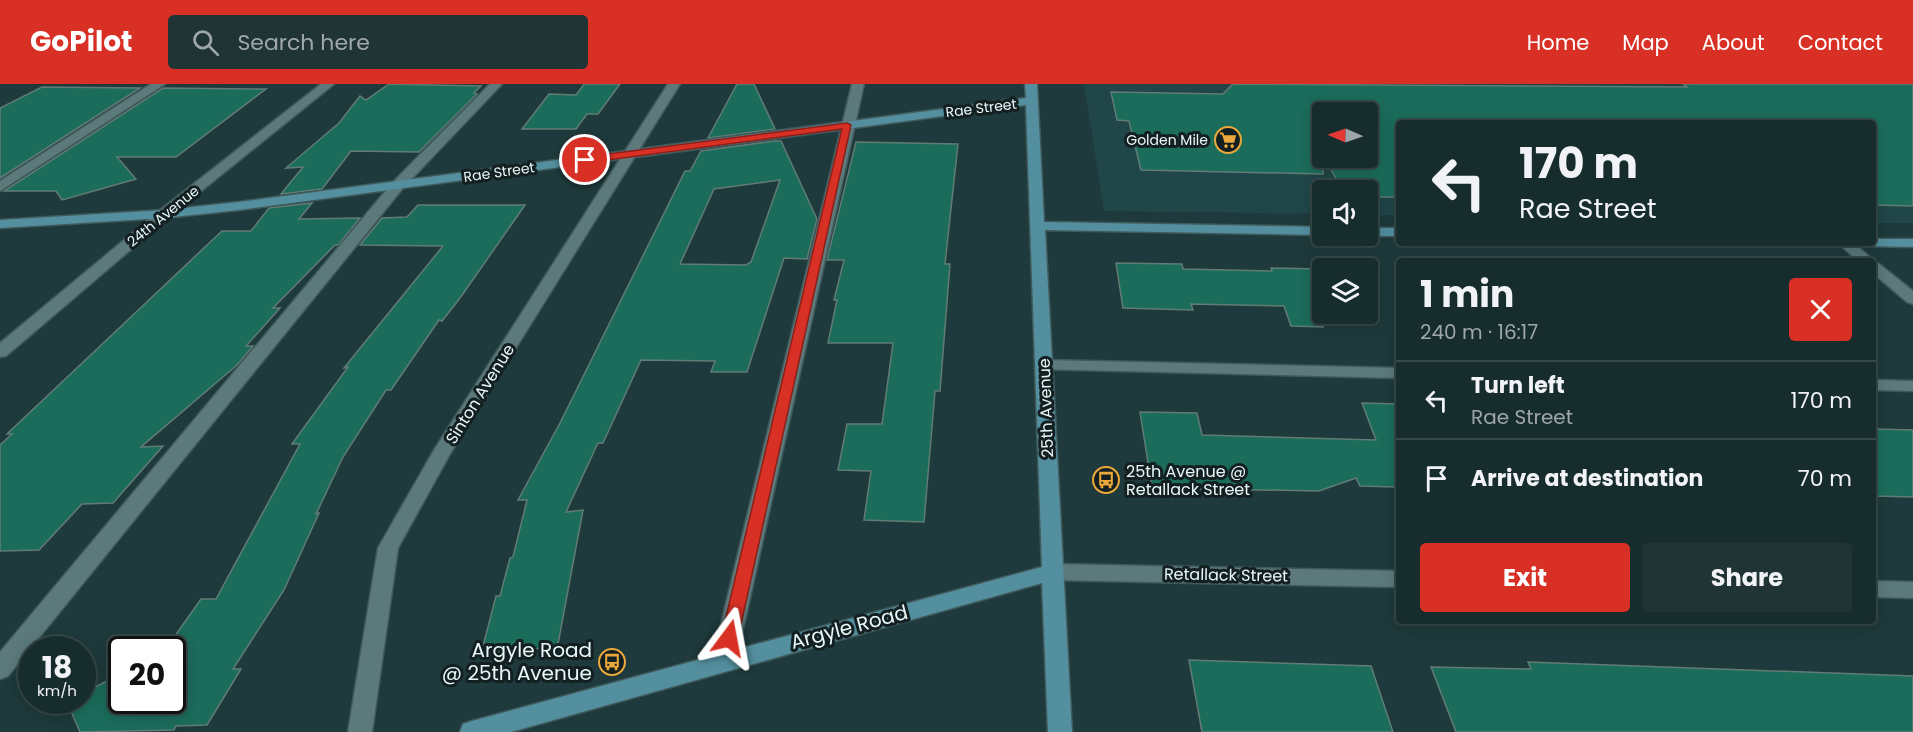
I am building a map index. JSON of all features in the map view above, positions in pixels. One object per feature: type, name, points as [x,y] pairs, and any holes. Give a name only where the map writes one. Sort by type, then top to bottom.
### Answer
[{"type":"street","points":[[0,187],[159,84]]},
{"type":"street","name":"24th Avenue","points":[[0,352],[164,214],[328,84]]},
{"type":"street","points":[[0,669],[399,185],[496,84]]},
{"type":"street","name":"Sinton Avenue","points":[[360,732],[388,548],[441,454],[674,84]]},
{"type":"street","points":[[724,661],[858,84]]},
{"type":"street","name":"25th Avenue","points":[[1031,84],[1060,732]]},
{"type":"street","name":"Rae Street","points":[[0,224],[164,214],[1032,101]]},
{"type":"street","points":[[1038,226],[1312,231]]},
{"type":"street","points":[[1378,232],[1396,232]]},
{"type":"street","points":[[1876,243],[1913,243]]},
{"type":"street","points":[[1849,246],[1863,258]]},
{"type":"street","points":[[1876,269],[1913,299]]},
{"type":"street","points":[[1044,365],[1396,374]]},
{"type":"street","points":[[1876,385],[1913,386]]},
{"type":"street","name":"Argyle Road","points":[[472,732],[1053,572]]},
{"type":"street","name":"Retallack Street","points":[[1053,572],[1396,579]]},
{"type":"street","points":[[1876,589],[1913,590]]},
{"type":"shaded area","name":"Golden Mile","points":[[1084,84],[1913,84],[1913,223],[1876,223],[1876,120],[1396,120],[1396,215],[1378,215],[1378,180],[1312,180],[1312,214],[1104,211]]},
{"type":"building","points":[[389,84],[481,86],[474,93],[477,94],[419,152],[351,151],[322,189],[281,194],[303,167],[286,168],[339,123],[360,96],[366,100]]},
{"type":"building","points":[[584,84],[620,84],[598,114],[587,114],[576,129],[522,129],[549,94],[576,95]]},
{"type":"building","points":[[737,84],[754,84],[775,129],[708,138]]},
{"type":"building","name":"Golden Mile","points":[[1233,84],[1687,87],[1683,84],[1913,84],[1913,206],[1876,205],[1876,120],[1396,120],[1396,197],[1378,197],[1378,180],[1337,180],[1330,168],[1378,168],[1378,102],[1312,102],[1312,168],[1323,168],[1323,174],[1141,170],[1129,121],[1117,120],[1111,92],[1223,94]]},
{"type":"building","points":[[42,87],[140,88],[0,178],[0,108]]},
{"type":"building","points":[[163,88],[266,89],[176,157],[117,157],[136,179],[62,200],[56,191],[4,191]]},
{"type":"building","points":[[781,141],[817,219],[807,259],[784,258],[747,372],[711,372],[715,361],[641,360],[603,443],[598,443],[566,512],[583,510],[558,644],[545,648],[481,654],[496,596],[500,596],[510,558],[513,557],[527,500],[518,500],[560,423],[685,171],[690,171],[701,151]],"holes":[[[780,180],[751,262],[746,265],[680,264],[714,189]]]},
{"type":"building","points":[[856,142],[958,144],[945,264],[950,264],[940,391],[935,391],[924,522],[864,520],[871,471],[838,470],[847,424],[882,424],[893,343],[828,343],[837,300],[834,300],[844,260],[827,260]]},
{"type":"building","points":[[312,203],[299,219],[360,218],[338,245],[335,245],[273,308],[280,308],[246,346],[253,346],[237,365],[141,447],[163,446],[113,503],[82,504],[39,550],[0,551],[0,445],[12,434],[7,434],[222,231],[251,231],[269,208]]},
{"type":"building","points":[[418,205],[525,205],[460,298],[442,321],[439,320],[391,390],[386,390],[343,457],[284,590],[233,669],[241,669],[207,725],[176,726],[174,730],[80,732],[72,714],[96,714],[96,687],[108,680],[108,714],[186,714],[186,636],[175,636],[201,599],[216,599],[300,444],[292,444],[348,367],[344,368],[443,246],[360,245],[382,218],[407,217]]},
{"type":"building","points":[[1116,263],[1182,264],[1183,269],[1272,271],[1271,268],[1312,269],[1312,324],[1323,324],[1323,327],[1291,326],[1284,306],[1191,304],[1193,310],[1123,308]]},
{"type":"building","points":[[1362,403],[1396,404],[1396,488],[1360,486],[1356,478],[1319,491],[1152,488],[1140,412],[1197,413],[1202,435],[1376,440]]},
{"type":"building","points":[[1876,429],[1913,430],[1913,497],[1876,496]]},
{"type":"building","points":[[1189,660],[1371,666],[1393,732],[1202,732]]},
{"type":"building","points":[[1528,662],[1913,676],[1913,732],[1456,732],[1431,667],[1531,669]]},
{"type":"place","name":"Golden Mile","points":[[1228,140]]},
{"type":"place","name":"25th Avenue @ Retallack Street","points":[[1106,480]]},
{"type":"place","name":"Argyle Road @ 25th Avenue","points":[[612,662]]},
{"type":"route","points":[[585,160],[847,125],[729,638]]}]
